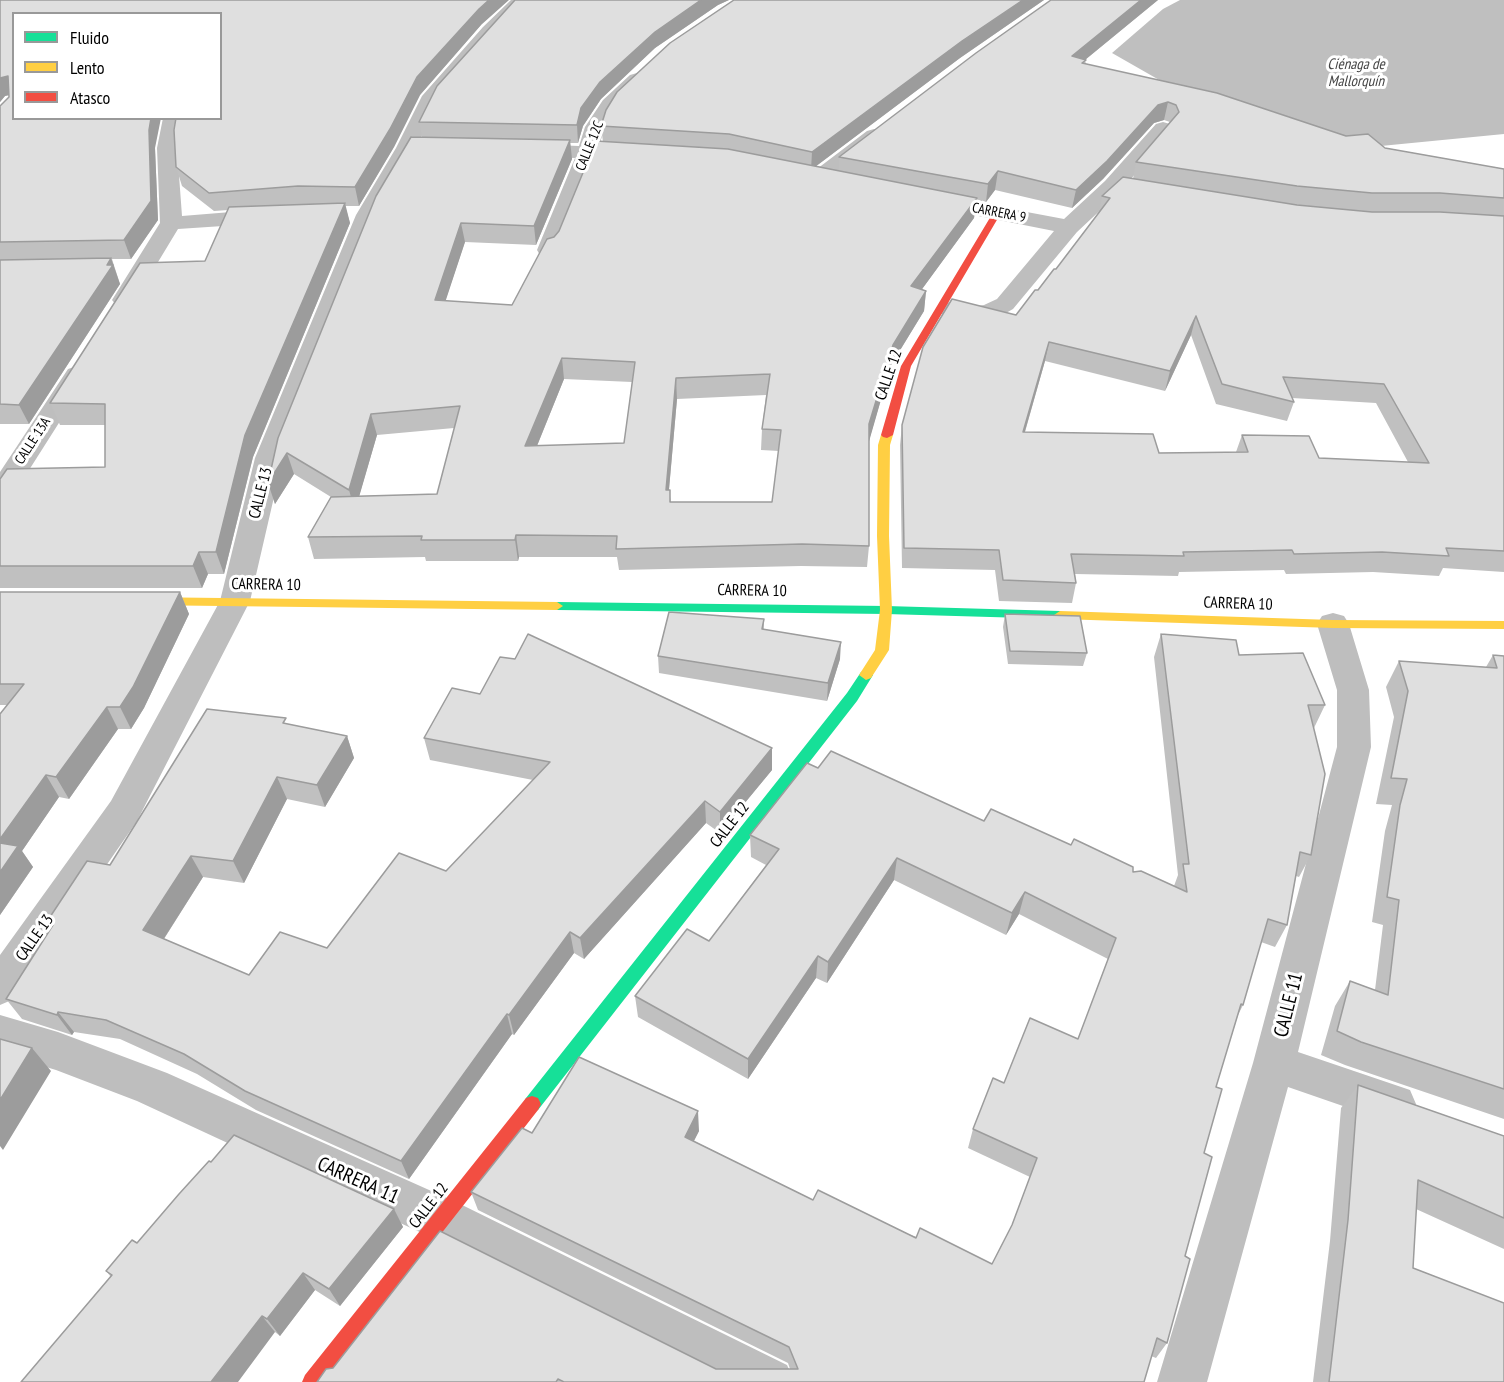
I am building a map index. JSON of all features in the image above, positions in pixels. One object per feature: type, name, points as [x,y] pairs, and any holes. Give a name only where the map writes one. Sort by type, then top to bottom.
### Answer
[{"type":"street","name":"CALLE 13","points":[[0,987],[124,811],[235,601],[269,458],[357,215],[417,148],[429,100],[489,31],[521,0]]},
{"type":"street","name":"CALLE 12C","points":[[548,250],[588,151],[595,127],[610,104],[648,68]]},
{"type":"street","points":[[113,317],[134,268],[171,223],[167,148],[173,120]]},
{"type":"street","points":[[816,179],[891,122]]},
{"type":"street","points":[[939,307],[973,314],[990,312],[1005,304],[1069,226],[1113,186],[1163,128]]},
{"type":"street","points":[[508,150],[588,151],[659,156]]},
{"type":"street","points":[[794,173],[838,183]]},
{"type":"street","points":[[1113,186],[1135,190]]},
{"type":"street","name":"CARRERA 9","points":[[906,196],[1069,226]]},
{"type":"street","name":"CALLE 12","points":[[312,1382],[852,697],[882,650],[886,610],[883,536],[884,445],[906,366],[997,213]]},
{"type":"street","points":[[171,223],[292,215]]},
{"type":"street","name":"CALLE 13A","points":[[0,494],[88,356]]},
{"type":"street","name":"CARRERA 10","points":[[129,601],[886,610],[1333,624],[1504,626]]},
{"type":"street","name":"CALLE 11","points":[[1182,1382],[1275,1063],[1354,747],[1353,690],[1333,624]]},
{"type":"street","name":"CARRERA 11","points":[[0,1034],[58,1051],[152,1087],[440,1218],[770,1382]]},
{"type":"street","points":[[1275,1063],[1428,1116]]},
{"type":"water","name":"Ciénaga de Mallorquín","points":[[1180,0],[1504,0],[1504,134],[1350,149],[1196,101],[1112,53],[1163,9]]},
{"type":"building","points":[[0,0],[489,0],[417,77],[390,129],[355,187],[298,186],[209,193],[176,167],[174,130],[176,120],[222,120],[222,12],[12,12],[12,120],[151,120],[151,201],[124,240],[0,242],[0,106],[9,97],[8,76],[0,78]]},
{"type":"building","points":[[515,0],[701,0],[655,32],[600,82],[581,108],[577,125],[419,122],[437,86]]},
{"type":"building","points":[[734,0],[1023,0],[962,41],[812,152],[729,134],[601,126],[606,110],[617,92],[670,43]]},
{"type":"building","points":[[1051,0],[1141,0],[1072,56],[1086,60],[1082,63],[1217,93],[1346,136],[1368,134],[1385,148],[1504,169],[1504,198],[1440,193],[1372,193],[1297,186],[1136,162],[1179,112],[1176,105],[1168,102],[1158,105],[1107,161],[1076,190],[998,171],[988,184],[839,157],[976,53]]},
{"type":"building","points":[[411,137],[570,140],[534,226],[461,223],[435,300],[512,305],[547,239],[554,237],[559,231],[596,141],[728,149],[977,198],[911,286],[926,291],[893,345],[869,424],[869,546],[802,544],[616,549],[617,536],[516,535],[515,540],[421,540],[422,536],[308,537],[331,497],[437,494],[460,406],[371,414],[349,490],[287,453],[268,483],[278,438],[376,196]],"holes":[[[562,358],[635,362],[624,443],[525,446]],[[770,374],[762,429],[781,430],[772,502],[670,502],[670,490],[666,490],[676,378]]]},
{"type":"building","points":[[1123,177],[1297,205],[1372,212],[1440,212],[1504,216],[1504,551],[1446,548],[1449,556],[1382,552],[1294,554],[1292,550],[1183,552],[1184,556],[1071,554],[1076,583],[1003,580],[999,550],[904,548],[902,425],[923,347],[952,299],[1016,315],[1035,290],[1038,290],[1056,269],[1110,198],[1102,196]],"holes":[[[1196,316],[1222,384],[1294,402],[1283,377],[1384,384],[1429,463],[1319,458],[1309,436],[1242,435],[1248,452],[1159,453],[1153,434],[1023,432],[1049,342],[1170,371]]]},
{"type":"building","points":[[345,203],[245,435],[216,552],[199,552],[193,566],[0,566],[0,479],[7,469],[105,467],[105,404],[50,403],[140,263],[205,261],[229,207]]},
{"type":"building","points":[[111,258],[107,265],[113,265],[19,405],[0,404],[0,260]]},
{"type":"building","points":[[0,592],[180,592],[133,687],[120,707],[107,707],[56,777],[46,775],[0,839],[0,714],[24,684],[0,684]]},
{"type":"building","points":[[669,612],[764,619],[762,629],[841,642],[828,683],[658,656]]},
{"type":"building","points":[[1005,614],[1080,616],[1087,653],[1010,651]]},
{"type":"building","points":[[528,634],[772,748],[720,812],[705,801],[580,938],[570,932],[509,1015],[507,1014],[401,1161],[245,1091],[184,1054],[106,1020],[58,1012],[57,1015],[6,999],[53,925],[46,923],[87,861],[110,865],[207,709],[286,718],[283,723],[347,736],[317,785],[277,777],[233,861],[191,856],[143,930],[249,975],[280,932],[327,948],[399,853],[446,871],[550,762],[424,738],[452,688],[480,694],[500,657],[515,659]]},
{"type":"building","points":[[1161,634],[1236,640],[1239,655],[1303,653],[1325,705],[1308,705],[1325,774],[1311,855],[1300,852],[1287,925],[1268,919],[1216,1087],[1222,1089],[1204,1153],[1212,1157],[1185,1256],[1190,1259],[1167,1343],[1157,1338],[1144,1382],[564,1382],[558,1379],[556,1382],[317,1382],[326,1369],[333,1368],[440,1231],[716,1369],[798,1369],[789,1347],[471,1192],[522,1128],[532,1133],[579,1057],[698,1111],[685,1137],[813,1200],[818,1190],[916,1238],[920,1228],[992,1264],[1012,1225],[1037,1158],[973,1129],[993,1078],[1004,1083],[1030,1018],[1078,1039],[1116,938],[1025,892],[1012,913],[897,858],[828,962],[818,956],[748,1059],[635,996],[687,929],[709,941],[779,849],[750,835],[807,763],[818,768],[831,751],[984,821],[991,809],[1071,845],[1074,839],[1133,867],[1133,872],[1141,871],[1187,892],[1183,864],[1189,864]]},
{"type":"building","points":[[1493,655],[1504,656],[1504,1089],[1361,1042],[1337,1031],[1350,981],[1388,995],[1399,900],[1387,897],[1400,805],[1407,779],[1391,778],[1408,691],[1399,661],[1497,668]]},
{"type":"building","points":[[0,843],[18,846],[0,872]]},
{"type":"building","points":[[0,1039],[32,1048],[0,1100]]},
{"type":"building","points":[[1358,1085],[1504,1136],[1504,1218],[1418,1180],[1413,1268],[1504,1303],[1504,1382],[1329,1382],[1348,1220]]},
{"type":"building","points":[[234,1135],[394,1209],[329,1289],[303,1273],[267,1319],[262,1316],[211,1382],[21,1382],[112,1275],[106,1271],[132,1240],[137,1243]]},
{"type":"traffic: fast","points":[[557,606],[886,610],[1060,615]]},
{"type":"traffic: fast","points":[[532,1104],[852,697],[866,675]]},
{"type":"traffic: slow","points":[[866,675],[882,650],[886,610],[883,536],[884,445],[887,435]]},
{"type":"traffic: slow","points":[[138,601],[557,606]]},
{"type":"traffic: slow","points":[[1060,615],[1333,624],[1504,625]]},
{"type":"traffic: jam","points":[[887,435],[906,366],[997,213]]},
{"type":"traffic: jam","points":[[312,1382],[532,1104]]}]
